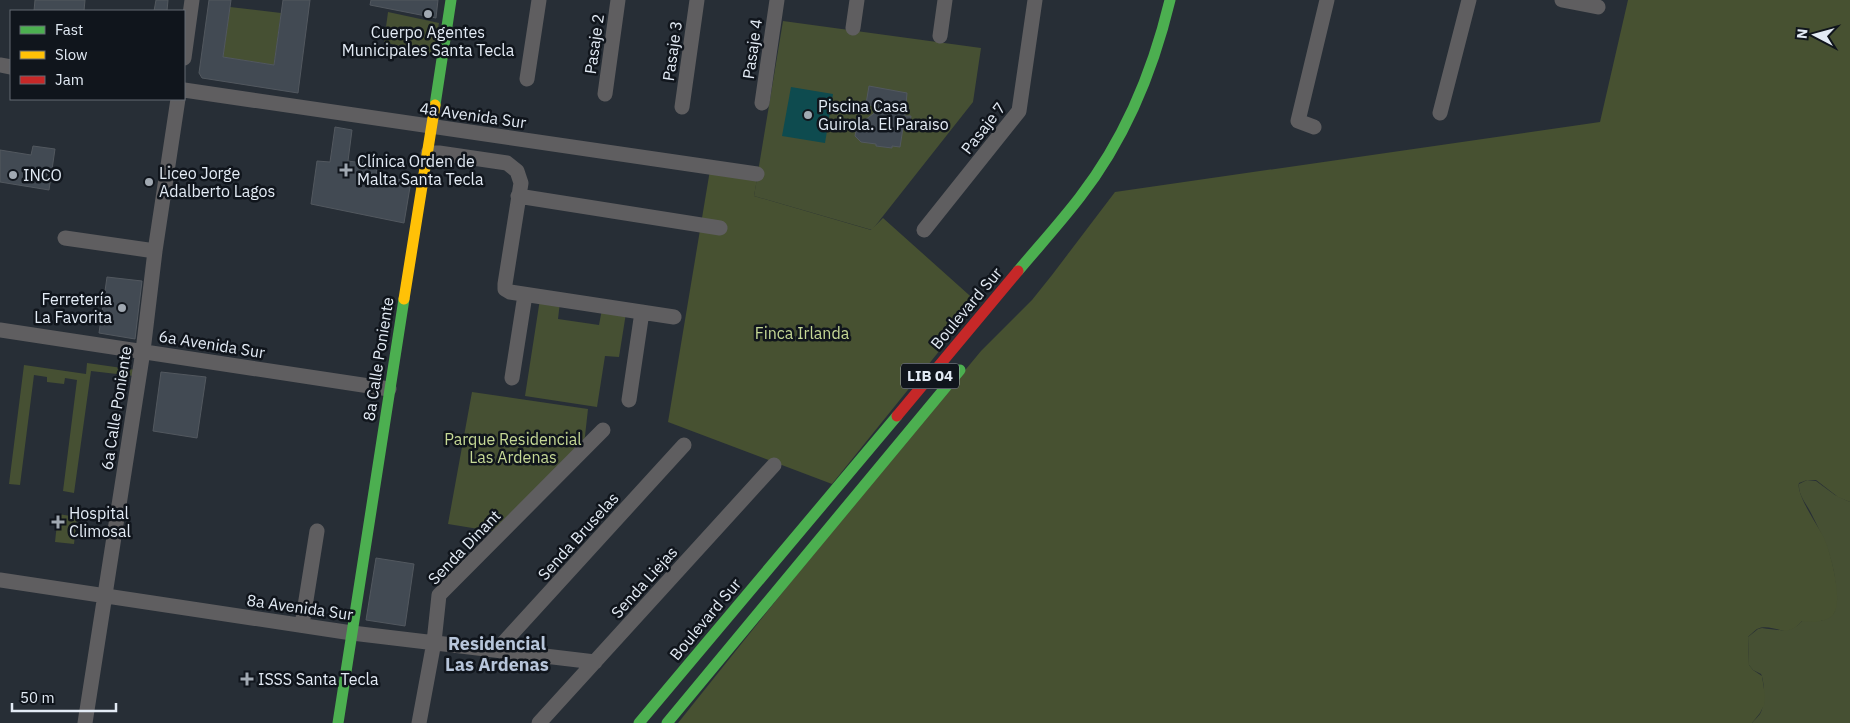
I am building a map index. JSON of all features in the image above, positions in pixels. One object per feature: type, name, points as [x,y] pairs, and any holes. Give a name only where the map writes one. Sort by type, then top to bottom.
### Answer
[{"type":"main road","name":"8a Calle Poniente","points":[[338,723],[451,0]]},
{"type":"main road","name":"Boulevard Sur","points":[[639,723],[1085,191],[1117,143],[1140,97],[1162,36],[1170,0]]},
{"type":"main road","name":"LIB 04","points":[[666,723],[965,364]]},
{"type":"street","points":[[185,51],[192,0]]},
{"type":"street","points":[[527,79],[539,0]]},
{"type":"street","name":"Pasaje 2","points":[[605,94],[618,0]]},
{"type":"street","name":"Pasaje 3","points":[[682,107],[697,0]]},
{"type":"street","name":"Pasaje 4","points":[[762,103],[777,0]]},
{"type":"street","points":[[853,28],[857,0]]},
{"type":"street","points":[[940,36],[945,0]]},
{"type":"street","name":"Pasaje 7","points":[[924,230],[1018,115],[1034,0]]},
{"type":"street","points":[[1314,127],[1298,121],[1327,0]]},
{"type":"street","points":[[1440,113],[1469,0]]},
{"type":"street","points":[[1562,0],[1598,7]]},
{"type":"street","name":"4a Avenida Sur","points":[[185,90],[757,174]]},
{"type":"street","name":"6a Calle Poniente","points":[[85,723],[143,350],[155,251],[178,100]]},
{"type":"street","points":[[428,153],[507,162],[520,176],[505,284],[506,289],[510,292],[674,317]]},
{"type":"street","points":[[518,196],[720,228]]},
{"type":"street","points":[[65,238],[155,251]]},
{"type":"street","points":[[512,378],[525,295]]},
{"type":"street","points":[[629,400],[642,312]]},
{"type":"street","name":"6a Avenida Sur","points":[[0,330],[389,388]]},
{"type":"street","name":"Senda Dinant","points":[[419,723],[434,642],[439,595],[604,430]]},
{"type":"street","name":"Senda Bruselas","points":[[497,650],[684,445]]},
{"type":"street","name":"Senda Liejas","points":[[539,723],[774,465]]},
{"type":"street","points":[[302,625],[317,531]]},
{"type":"street","name":"8a Avenida Sur","points":[[0,580],[352,632],[595,662]]},
{"type":"green space","points":[[1628,0],[1850,0],[1850,502],[1838,497],[1816,480],[1807,480],[1799,483],[1803,501],[1822,534],[1829,551],[1837,588],[1836,610],[1832,616],[1825,620],[1814,622],[1802,621],[1790,630],[1763,627],[1757,629],[1748,637],[1749,665],[1762,676],[1765,696],[1764,705],[1752,723],[678,723],[826,538],[981,351],[1032,300],[1115,192],[1600,122]]},
{"type":"green space","points":[[230,7],[281,13],[274,65],[223,57]]},
{"type":"green space","points":[[388,12],[439,23],[433,55],[384,42]]},
{"type":"green space","points":[[783,21],[981,48],[973,102],[872,230],[754,196]]},
{"type":"green space","name":"Finca Irlanda","points":[[710,170],[757,179],[754,196],[871,230],[883,218],[978,303],[832,484],[668,422]]},
{"type":"green space","points":[[540,299],[560,302],[558,319],[599,325],[602,309],[626,313],[619,357],[605,356],[597,407],[525,396]]},
{"type":"green space","points":[[87,363],[136,370],[134,376],[91,371],[74,493],[63,491],[77,380],[65,378],[64,384],[47,382],[47,377],[34,375],[20,485],[9,484],[24,365],[86,374]]},
{"type":"green space","name":"Parque Residencial Las Ardenas","points":[[472,392],[588,409],[584,445],[503,533],[448,524]]},
{"type":"green space","points":[[1807,480],[1816,481],[1835,495],[1850,502],[1850,723],[1752,723],[1762,710],[1764,688],[1761,674],[1753,670],[1749,665],[1748,637],[1758,629],[1789,629],[1802,621],[1821,621],[1834,613],[1836,587],[1832,562],[1823,538],[1801,496],[1799,488],[1799,484]]},
{"type":"green space","points":[[58,514],[77,517],[74,544],[55,542]]},
{"type":"water","name":"Piscina Casa Guirola. El Paraiso","points":[[791,87],[833,94],[825,143],[782,136]]},
{"type":"building","points":[[35,0],[85,0],[84,10],[34,10]]},
{"type":"building","points":[[156,0],[168,0],[167,10],[154,10]]},
{"type":"building","points":[[209,0],[231,0],[223,57],[274,65],[283,0],[310,0],[298,93],[202,78],[199,73]]},
{"type":"building","name":"Cuerpo Agentes Municipales Santa Tecla","points":[[371,0],[438,0],[436,18],[370,5]]},
{"type":"building","points":[[869,86],[907,93],[905,116],[911,116],[909,129],[903,128],[900,147],[876,146],[876,144],[861,142],[855,136],[857,126],[881,108],[866,104]]},
{"type":"building","name":"Clínica Orden de Malta Santa Tecla","points":[[335,127],[352,130],[348,161],[377,165],[376,176],[411,181],[404,223],[311,204],[317,161],[330,162]]},
{"type":"building","points":[[33,146],[55,149],[49,190],[0,182],[0,150],[31,155]]},
{"type":"building","name":"Ferretería La Favorita","points":[[107,277],[142,281],[135,339],[99,333]]},
{"type":"building","points":[[161,372],[206,377],[197,438],[153,431]]},
{"type":"building","points":[[376,558],[414,564],[405,626],[366,620]]},
{"type":"traffic: fast","points":[[435,105],[451,0]]},
{"type":"traffic: fast","points":[[1018,271],[1080,197],[1111,152],[1136,103],[1146,78],[1170,0]]},
{"type":"traffic: fast","points":[[338,723],[404,299]]},
{"type":"traffic: fast","points":[[667,723],[960,370]]},
{"type":"traffic: fast","points":[[639,723],[897,416]]},
{"type":"traffic: slow","points":[[404,299],[435,105]]},
{"type":"traffic: jam","points":[[897,416],[1018,271]]},
{"type":"place","name":"Cuerpo Agentes Municipales Santa Tecla","points":[[428,14]]},
{"type":"place","name":"Piscina Casa Guirola. El Paraiso","points":[[808,115]]},
{"type":"place","name":"Clínica Orden de Malta Santa Tecla","points":[[346,170]]},
{"type":"place","name":"INCO","points":[[13,175]]},
{"type":"place","name":"Liceo Jorge Adalberto Lagos","points":[[149,182]]},
{"type":"place","name":"Ferretería La Favorita","points":[[122,308]]},
{"type":"place","name":"Hospital Climosal","points":[[58,522]]},
{"type":"place","name":"ISSS Santa Tecla","points":[[247,679]]},
{"type":"district","name":"Residencial Las Ardenas","points":[[497,654]]}]
